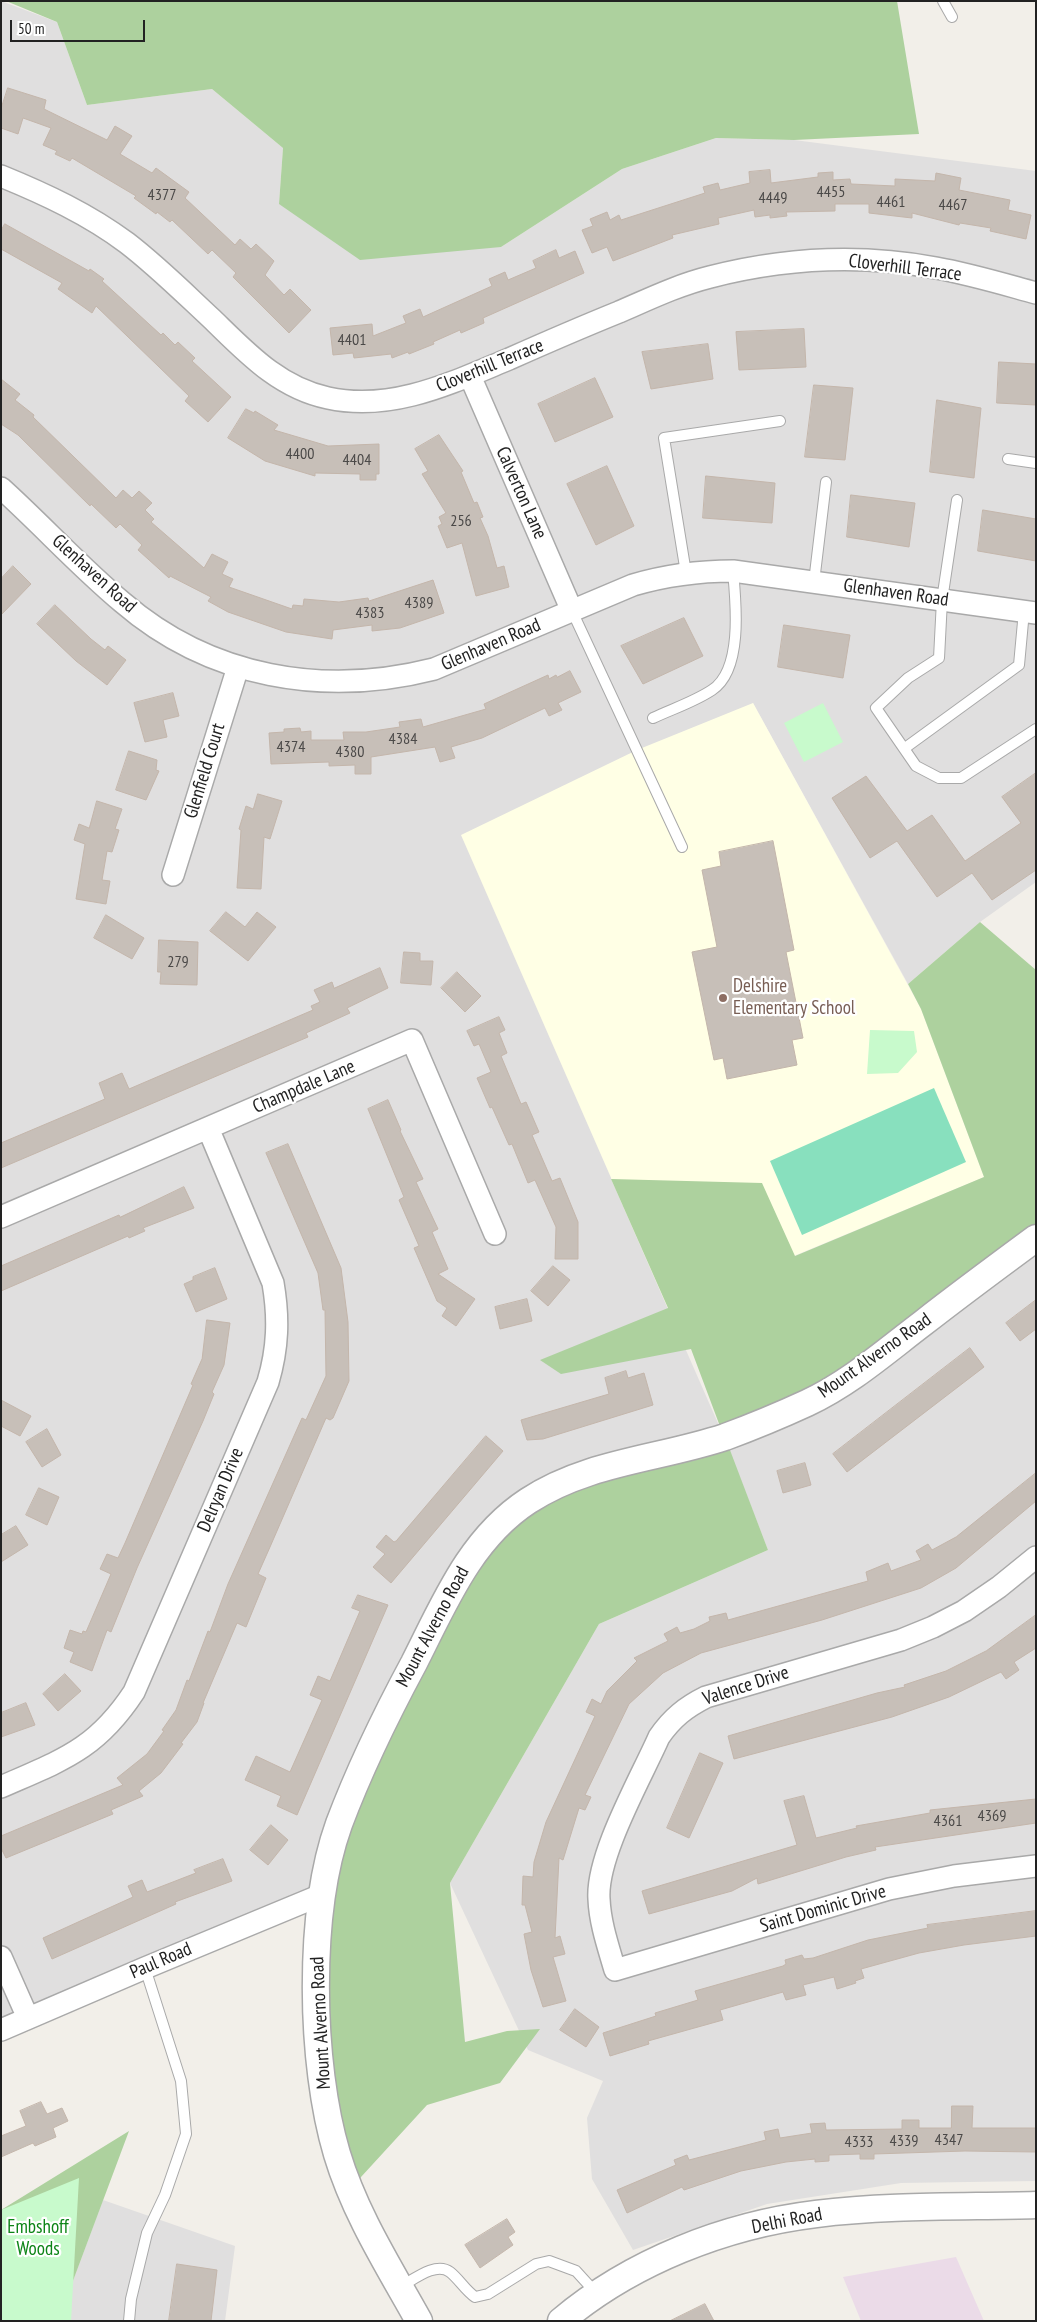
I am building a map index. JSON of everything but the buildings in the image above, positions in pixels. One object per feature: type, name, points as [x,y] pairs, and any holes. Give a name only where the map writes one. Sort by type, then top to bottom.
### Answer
[{"type":"street","name":"Cloverhill Terrace","points":[[1,176],[46,195],[82,214],[125,242],[165,275],[259,364],[281,380],[303,391],[334,400],[375,403],[400,399],[470,376],[668,291],[708,278],[758,266],[825,260],[885,261],[936,268],[1036,293]]},
{"type":"street","name":"Calverton Lane","points":[[470,376],[572,611]]},
{"type":"street","name":"Glenhaven Road","points":[[6,501],[122,603],[184,645],[238,667],[278,677],[319,682],[360,682],[402,677],[434,669],[633,585],[686,573],[733,571],[1030,612]]},
{"type":"street","name":"Glenfield Court","points":[[173,875],[238,667]]},
{"type":"street","name":"Champdale Lane","points":[[1,1217],[412,1040],[495,1234]]},
{"type":"street","name":"Delryan Drive","points":[[1,1787],[63,1760],[85,1747],[104,1731],[125,1706],[134,1692],[268,1382],[275,1358],[278,1333],[273,1283],[208,1128]]},
{"type":"street","name":"Mount Alverno Road","points":[[419,2321],[374,2242],[350,2189],[337,2154],[328,2115],[322,2072],[317,2013],[317,1942],[321,1895],[338,1827],[380,1726],[463,1569],[500,1523],[555,1485],[587,1473],[724,1437],[810,1402],[866,1368],[1036,1238]]},
{"type":"street","name":"Valence Drive","points":[[615,1970],[601,1921],[598,1897],[603,1865],[655,1746],[668,1724],[685,1708],[706,1697],[901,1640],[933,1627],[964,1611],[999,1587],[1036,1557]]},
{"type":"street","name":"Saint Dominic Drive","points":[[615,1970],[889,1889],[954,1876],[1036,1866]]},
{"type":"street","name":"Paul Road","points":[[1,2030],[144,1968],[321,1895]]},
{"type":"street","points":[[1,1957],[28,2018]]},
{"type":"street","name":"Delhi Road","points":[[580,2310],[619,2279],[671,2254],[717,2236],[765,2223],[814,2214],[864,2209],[1036,2205]]},
{"type":"lane","points":[[943,1],[952,17]]},
{"type":"lane","points":[[686,573],[664,438],[780,421]]},
{"type":"lane","points":[[1008,459],[1036,463]]},
{"type":"lane","points":[[814,582],[826,482]]},
{"type":"lane","points":[[957,500],[942,600],[939,658],[908,678],[876,708],[916,766],[939,778],[961,778],[1036,729]]},
{"type":"lane","points":[[653,718],[713,690],[727,674],[733,649],[737,606],[733,571]]},
{"type":"lane","points":[[572,611],[682,847]]},
{"type":"lane","points":[[905,748],[1019,665],[1030,612]]},
{"type":"lane","points":[[128,2321],[147,2233],[165,2195],[186,2134],[180,2081],[144,1968]]},
{"type":"lane","points":[[400,2287],[429,2271],[440,2269],[450,2271],[465,2290],[475,2297],[488,2294],[536,2264],[549,2260],[576,2272],[580,2310]]},
{"type":"shaded area","points":[[1,1],[57,22],[87,105],[212,89],[283,148],[279,204],[501,247],[622,169],[716,138],[794,140],[1036,171],[1036,882],[980,922],[908,984],[753,703],[611,1179],[724,1437],[321,1895],[1,2030]]},
{"type":"shaded area","name":"Delshire Elementary School","points":[[753,703],[921,1009],[984,1177],[668,1308],[461,835],[637,750]]},
{"type":"shaded area","points":[[1036,1238],[1036,2181],[901,2183],[767,2204],[633,2250],[592,2179],[587,2118],[603,2081],[528,2050],[450,1883],[599,1624],[768,1550],[724,1437]]},
{"type":"shaded area","points":[[103,2200],[235,2246],[225,2321],[58,2321]]},
{"type":"shaded area","points":[[956,2257],[984,2321],[861,2321],[843,2277]]},
{"type":"green space","points":[[6,1],[897,1],[919,134],[794,140],[716,138],[622,169],[501,247],[360,260],[279,204],[283,148],[212,89],[87,105],[57,22]]},
{"type":"green space","points":[[823,703],[843,742],[804,762],[784,723]]},
{"type":"green space","points":[[980,922],[1036,970],[1036,1238],[866,1368],[725,1437],[768,1550],[599,1624],[450,1883],[465,2042],[507,2031],[540,2029],[500,2083],[427,2105],[350,2189],[321,2072],[338,1827],[463,1569],[526,1502],[724,1437],[691,1349],[561,1374],[540,1360],[668,1308],[611,1179],[762,1183],[795,1256],[984,1177],[921,1009],[908,984]]},
{"type":"green space","points":[[870,1030],[914,1031],[917,1052],[898,1073],[867,1074]]},
{"type":"green space","points":[[934,1088],[966,1162],[802,1235],[770,1161]]},
{"type":"green space","name":"Embshoff Woods","points":[[129,2131],[58,2321],[1,2321],[1,2210]]},
{"type":"green space","name":"Embshoff Woods","points":[[79,2178],[71,2321],[1,2321],[1,2210]]},
{"type":"place","name":"Delshire Elementary School","points":[[723,998]]}]
